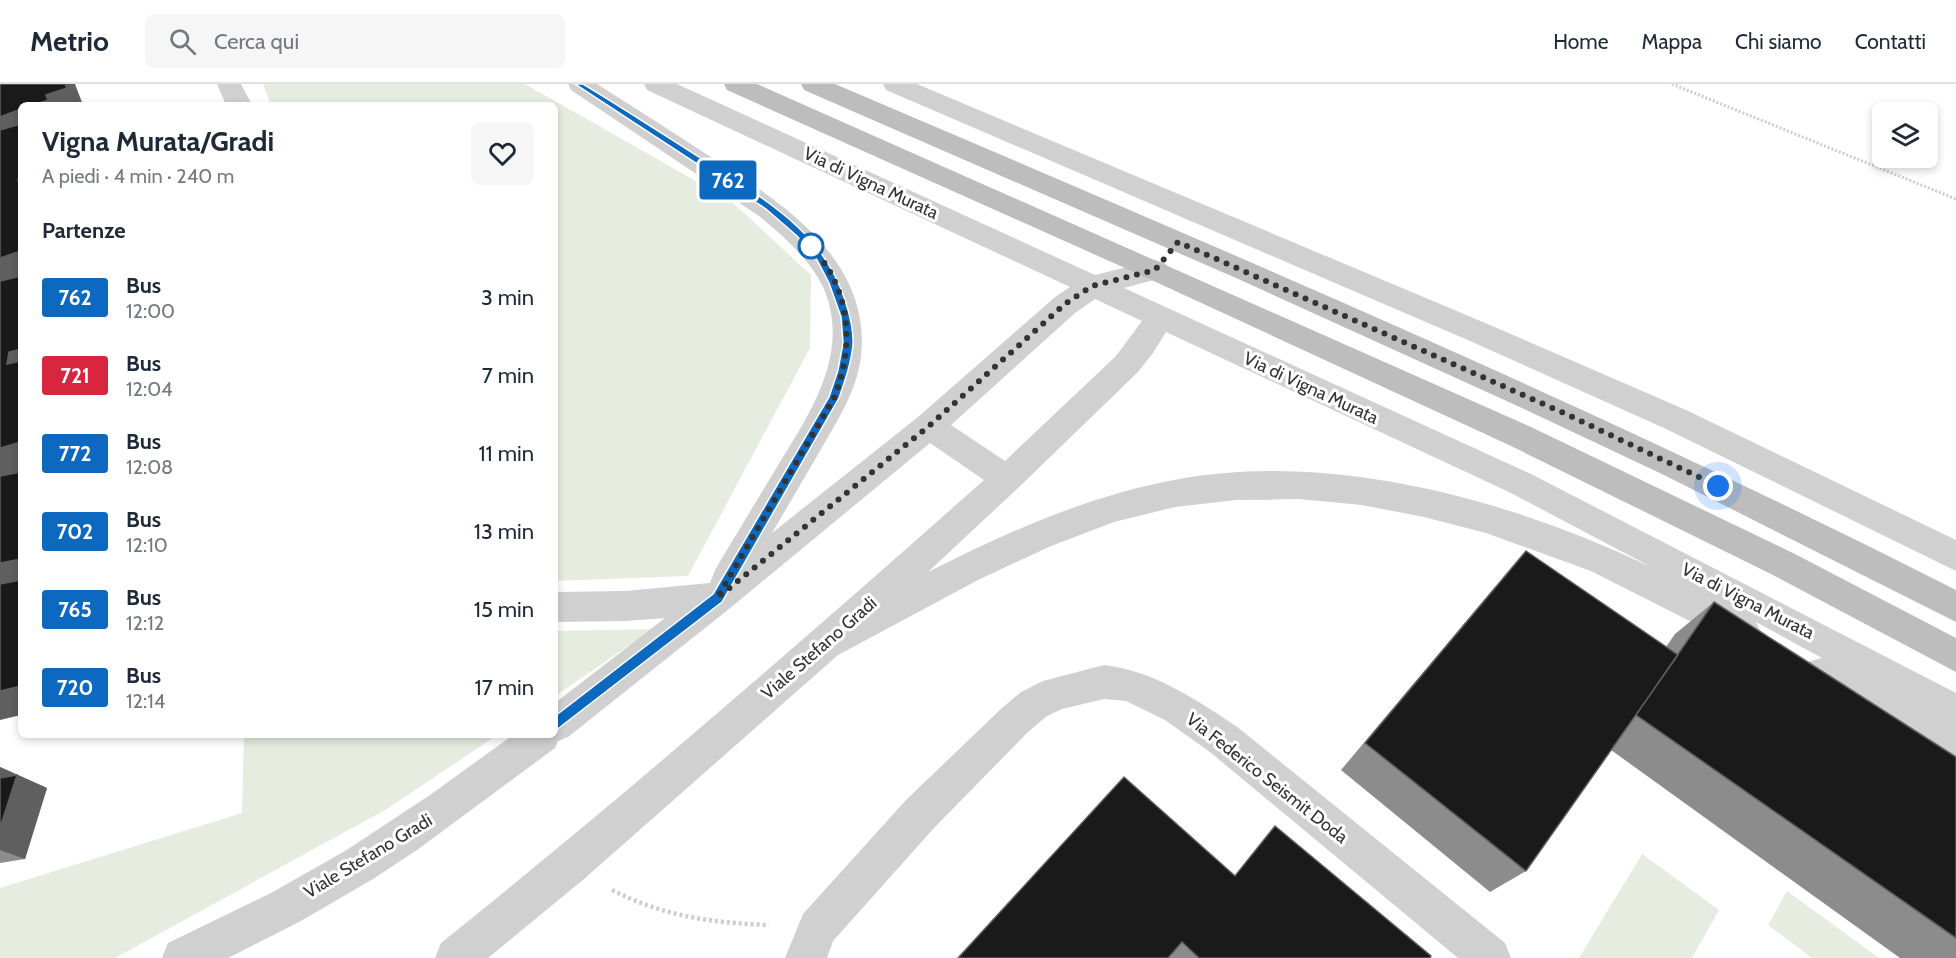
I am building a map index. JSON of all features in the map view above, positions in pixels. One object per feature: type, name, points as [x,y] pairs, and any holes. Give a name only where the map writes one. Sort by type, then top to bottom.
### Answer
[{"type":"main road","name":"Via di Vigna Murata","points":[[736,84],[1155,270],[1569,458],[1799,572],[1956,656]]},
{"type":"main road","points":[[813,84],[1619,437],[1885,569],[1956,607]]},
{"type":"street","points":[[229,84],[238,102]]},
{"type":"street","points":[[580,84],[769,207],[792,226],[829,270],[846,317],[848,343],[846,357],[834,398],[717,598]]},
{"type":"street","name":"Via di Vigna Murata","points":[[656,84],[1522,484],[1764,609],[1956,712]]},
{"type":"street","points":[[895,84],[1675,419],[1956,556]]},
{"type":"street","points":[[558,723],[717,598],[929,426],[1065,304],[1092,286],[1155,270],[1199,213]]},
{"type":"street","points":[[1155,270],[1160,316]]},
{"type":"street","name":"Viale Stefano Gradi","points":[[456,958],[570,866],[825,644],[1007,479],[1127,364],[1143,345],[1160,316]]},
{"type":"street","points":[[929,426],[1007,479]]},
{"type":"street","points":[[825,644],[932,587],[1047,532],[1115,508],[1160,496],[1243,485],[1352,491],[1415,501],[1485,519],[1602,561],[1664,590],[1766,645]]},
{"type":"street","points":[[558,607],[625,606],[717,598]]},
{"type":"street","points":[[1797,662],[1956,746]]},
{"type":"street","name":"Via Federico Seismit Doda","points":[[812,943],[920,814],[1014,720],[1034,704],[1056,693],[1104,682],[1129,685],[1158,697],[1223,739],[1490,958]]},
{"type":"street","name":"Viale Stefano Gradi","points":[[183,958],[303,896],[381,851],[453,802],[538,738]]},
{"type":"path","points":[[1672,84],[1956,199]]},
{"type":"path","points":[[570,866],[638,904],[660,913],[812,943]]},
{"type":"shaded area","points":[[263,84],[525,84],[557,102],[270,102]]},
{"type":"shaded area","points":[[558,103],[731,201],[811,275],[810,348],[688,576],[558,581]]},
{"type":"shaded area","points":[[653,629],[558,694],[558,631]]},
{"type":"shaded area","points":[[244,738],[493,738],[387,809],[115,958],[0,958],[0,888],[242,813]]},
{"type":"shaded area","points":[[1642,854],[1719,910],[1692,958],[1579,958]]},
{"type":"shaded area","points":[[1787,891],[1879,958],[1812,958],[1768,925]]},
{"type":"building","points":[[0,84],[65,84],[67,88],[46,95],[48,100],[42,102],[18,102],[18,110],[0,117]]},
{"type":"building","points":[[18,125],[18,252],[0,258],[0,130]]},
{"type":"building","points":[[18,277],[18,350],[9,352],[7,364],[18,362],[18,443],[0,448],[0,281]]},
{"type":"building","points":[[18,473],[18,560],[0,563],[0,476]]},
{"type":"building","points":[[1526,551],[1678,655],[1526,871],[1365,743]]},
{"type":"building","points":[[18,581],[18,687],[0,691],[0,584]]},
{"type":"building","points":[[1714,602],[1956,757],[1956,938],[1636,715]]},
{"type":"building","points":[[17,775],[0,828],[0,778]]},
{"type":"building","points":[[1124,777],[1235,876],[1275,826],[1431,956],[1430,958],[1199,958],[1182,942],[1168,958],[958,958]]},
{"type":"bus line","name":"762","points":[[558,723],[717,598],[834,398],[844,370],[848,343],[846,317],[829,270],[792,226],[769,207],[579,84]]},
{"type":"route","points":[[811,246],[829,270],[846,317],[848,343],[844,370],[834,398],[717,598],[929,426],[1065,304],[1092,286],[1155,270],[1178,242],[1619,437],[1718,486]]}]
